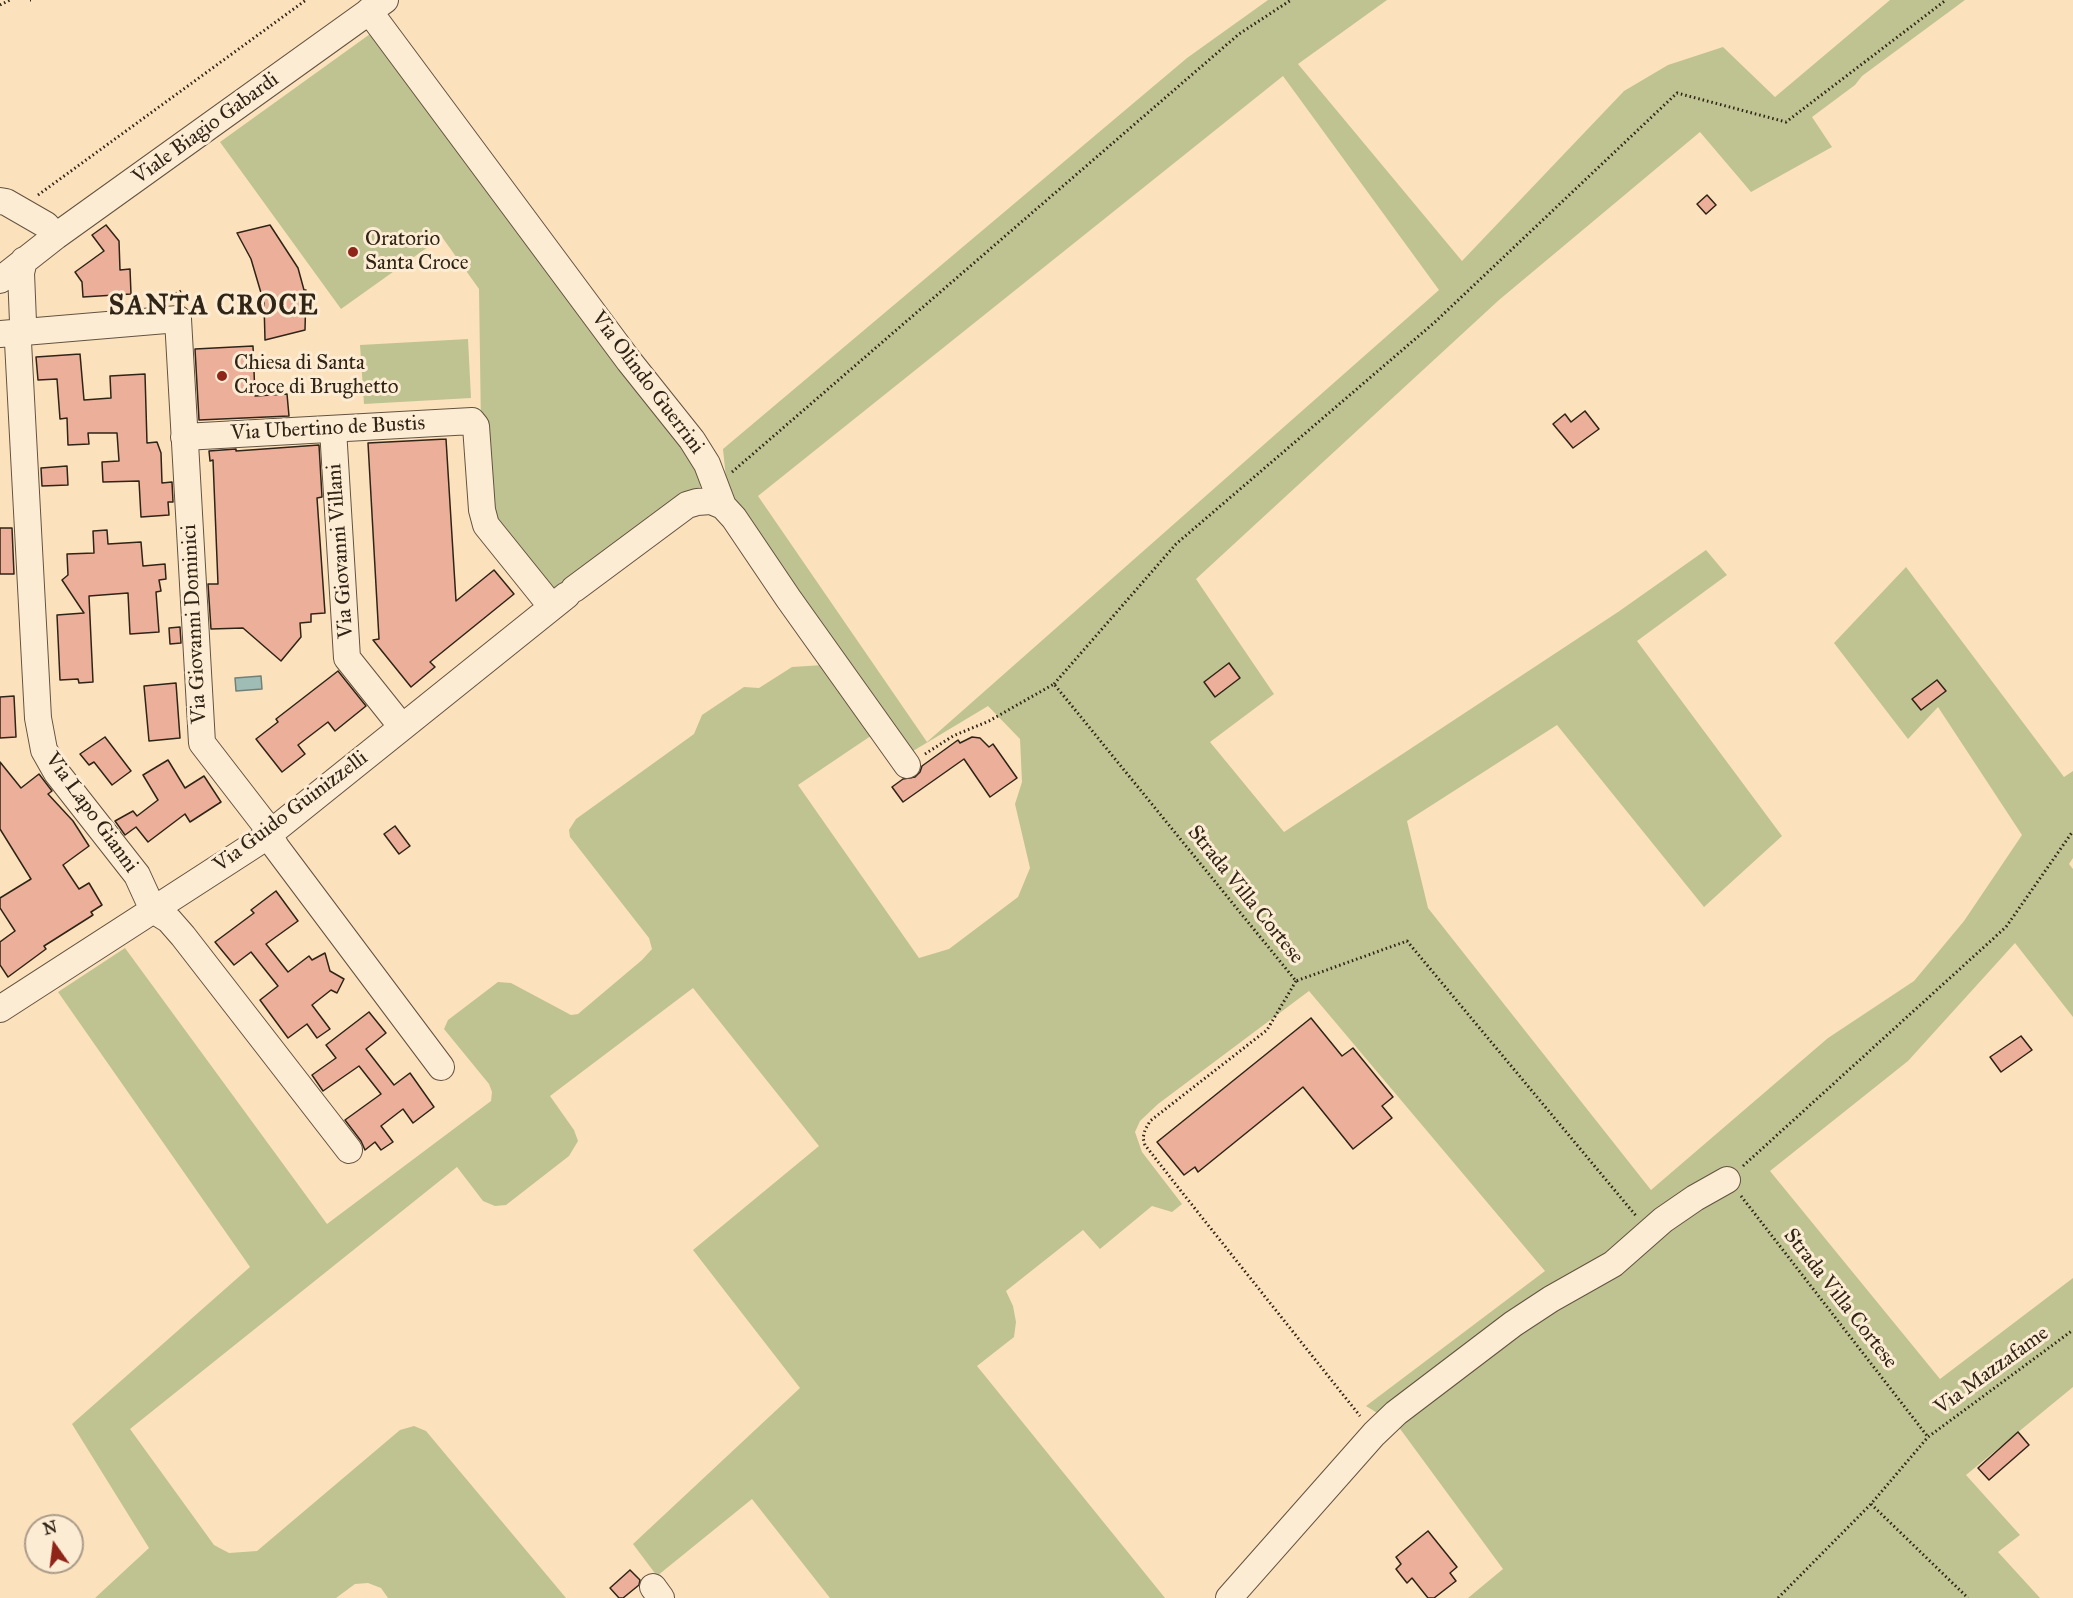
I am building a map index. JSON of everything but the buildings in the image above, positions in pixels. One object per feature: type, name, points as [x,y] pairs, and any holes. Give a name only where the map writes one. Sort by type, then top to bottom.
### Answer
[{"type":"street","name":"Via Olindo Guerrini","points":[[377,6],[629,361],[693,440],[707,464],[719,497],[907,765]]},
{"type":"street","name":"Viale Biagio Gabardi","points":[[0,280],[17,261],[56,236],[377,6]]},
{"type":"street","points":[[10,205],[46,225],[56,236]]},
{"type":"street","name":"Via Lapo Gianni","points":[[17,261],[21,273],[23,321],[10,333],[18,342],[37,714],[41,741],[57,773],[137,875],[153,910],[169,920],[183,936],[349,1150]]},
{"type":"street","name":"Via Giovanni Dominici","points":[[10,333],[178,319],[202,743],[263,822],[276,847],[441,1067]]},
{"type":"street","name":"Via Ubertino de Bustis","points":[[184,437],[472,421],[476,428],[482,510],[486,525],[565,597]]},
{"type":"street","name":"Via Giovanni Villani","points":[[333,429],[347,658],[402,727]]},
{"type":"street","name":"Via Guido Guinizzelli","points":[[0,1009],[269,834],[565,597],[687,505],[711,501],[719,497]]},
{"type":"street","points":[[1229,1598],[1374,1434],[1396,1413],[1513,1324],[1551,1299],[1613,1264],[1673,1212],[1727,1180]]},
{"type":"path","points":[[0,6],[10,0]]},
{"type":"path","points":[[10,205],[306,0]]},
{"type":"path","points":[[719,497],[1239,34],[1291,0]]},
{"type":"path","points":[[907,765],[953,736],[988,721],[1054,684],[1176,544],[1435,322],[1677,93],[1786,122],[1946,0]]},
{"type":"path","name":"Strada Villa Cortese","points":[[1054,684],[1296,981],[1407,941],[1650,1232]]},
{"type":"path","points":[[1727,1180],[2006,927],[2073,831]]},
{"type":"path","points":[[1296,981],[1267,1030],[1150,1121],[1143,1138],[1145,1145],[1374,1434]]},
{"type":"path","name":"Strada Villa Cortese","points":[[1727,1180],[1928,1437]]},
{"type":"path","name":"Via Mazzafame","points":[[1778,1598],[1871,1504],[1928,1437],[2073,1330]]},
{"type":"path","points":[[1871,1504],[1968,1598]]},
{"type":"green space","points":[[1268,0],[1387,0],[1298,64],[1462,261],[1624,91],[1668,65],[1723,47],[1775,97],[1890,0],[1965,0],[1862,76],[1855,85],[1812,117],[1832,147],[1751,192],[1700,132],[1499,300],[1196,579],[1274,694],[1210,742],[1284,832],[1618,612],[1706,550],[1727,575],[1637,641],[1782,836],[1704,907],[1557,725],[1407,821],[1428,908],[1651,1190],[1828,1038],[1914,981],[1964,921],[2022,835],[1938,707],[1908,739],[1834,643],[1906,567],[2064,777],[2073,771],[2073,858],[2069,864],[2073,869],[2073,1017],[2015,943],[1908,1061],[1770,1171],[1940,1379],[2073,1278],[2073,1387],[1966,1475],[2020,1535],[1998,1552],[2040,1598],[1468,1598],[1503,1569],[1398,1426],[1366,1406],[1545,1271],[1309,991],[1158,1104],[1140,1121],[1135,1132],[1142,1152],[1182,1204],[1172,1212],[1152,1206],[1100,1249],[1083,1230],[1006,1291],[1013,1306],[1016,1322],[1014,1337],[977,1366],[1165,1598],[830,1598],[752,1499],[657,1576],[633,1544],[800,1388],[693,1250],[819,1146],[693,988],[550,1096],[574,1130],[578,1141],[569,1156],[506,1205],[495,1206],[483,1201],[457,1167],[130,1429],[214,1545],[229,1553],[257,1551],[400,1430],[414,1426],[426,1431],[566,1598],[388,1598],[381,1588],[368,1583],[355,1584],[336,1598],[95,1598],[149,1548],[72,1424],[250,1267],[58,992],[125,948],[327,1224],[491,1101],[492,1092],[489,1084],[444,1029],[448,1020],[498,982],[511,983],[571,1015],[578,1014],[652,949],[649,938],[570,837],[569,830],[576,819],[694,734],[702,715],[744,687],[759,688],[792,667],[839,664],[728,498],[723,449],[1187,58]],"holes":[[[1283,76],[1439,290],[927,742],[758,496]],[[988,706],[1020,739],[1022,782],[1015,804],[1030,868],[1018,897],[949,949],[919,958],[798,785],[887,725],[908,754]]]},
{"type":"green space","points":[[377,29],[708,481],[571,584],[553,590],[543,588],[482,498],[479,289],[442,237],[341,309],[220,142]]},
{"type":"green space","points":[[468,339],[471,398],[364,404],[360,345]]},
{"type":"water","points":[[261,676],[262,689],[236,691],[235,678]]},
{"type":"place","name":"Oratorio Santa Croce","points":[[353,252]]},
{"type":"place","name":"Chiesa di Santa Croce di Brughetto","points":[[222,376]]},
{"type":"district","name":"SANTA CROCE","points":[[214,307]]}]
